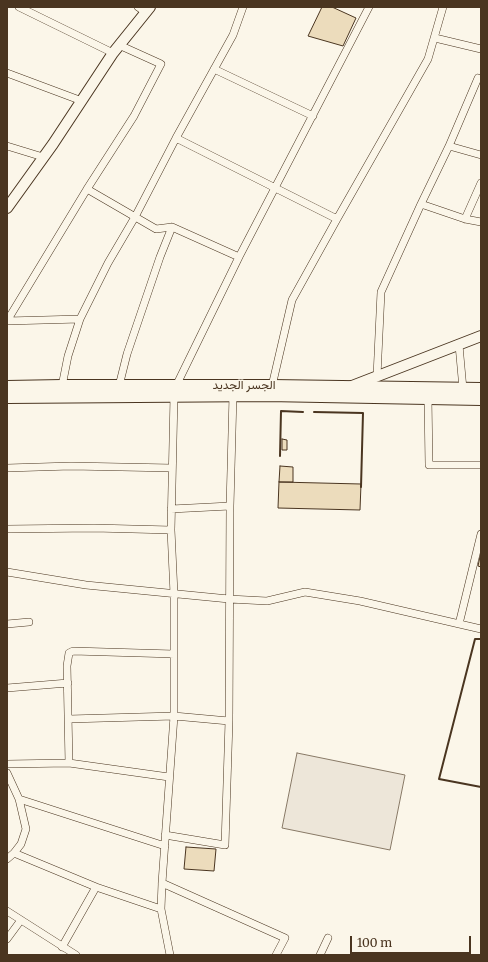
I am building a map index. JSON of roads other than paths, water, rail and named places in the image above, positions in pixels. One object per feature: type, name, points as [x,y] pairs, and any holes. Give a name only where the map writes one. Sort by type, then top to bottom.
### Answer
[{"type":"main road","name":"الجسر الجديد","points":[[7,387],[119,386],[233,395],[481,399]]},
{"type":"main road","name":"الجسر الجديد","points":[[7,397],[272,386],[481,389]]},
{"type":"street","points":[[20,7],[113,54]]},
{"type":"street","points":[[62,386],[68,356],[80,319],[108,263],[135,217],[232,36],[243,7]]},
{"type":"street","points":[[170,955],[162,909],[162,883],[174,716],[174,594],[171,530],[175,391],[239,258],[370,7]]},
{"type":"street","points":[[272,386],[292,300],[428,59],[443,7]]},
{"type":"street","points":[[7,208],[144,9]]},
{"type":"street","points":[[435,38],[481,49]]},
{"type":"street","points":[[7,321],[87,189],[134,116],[161,64],[119,45]]},
{"type":"street","points":[[214,69],[312,116]]},
{"type":"street","points":[[7,73],[82,101]]},
{"type":"street","points":[[376,376],[382,292],[421,204],[449,146],[478,78]]},
{"type":"street","points":[[176,138],[337,219]]},
{"type":"street","points":[[7,146],[43,157]]},
{"type":"street","points":[[449,146],[481,156]]},
{"type":"street","points":[[465,219],[481,183]]},
{"type":"street","points":[[87,189],[156,229],[172,227],[239,258]]},
{"type":"street","points":[[421,204],[465,219],[481,222]]},
{"type":"street","points":[[119,386],[127,354],[160,257],[172,227]]},
{"type":"street","points":[[7,321],[80,319]]},
{"type":"street","points":[[352,387],[376,376],[481,336]]},
{"type":"street","points":[[459,345],[463,389]]},
{"type":"street","points":[[165,835],[225,845],[229,721],[230,506],[233,395]]},
{"type":"street","points":[[428,398],[429,465],[481,465]]},
{"type":"street","points":[[7,468],[71,466],[172,468]]},
{"type":"street","points":[[172,509],[230,506]]},
{"type":"street","points":[[7,529],[94,528],[171,530]]},
{"type":"street","points":[[459,624],[481,534]]},
{"type":"street","points":[[7,572],[86,585],[229,599],[267,601],[305,592],[360,601],[481,629]]},
{"type":"street","points":[[7,624],[29,622]]},
{"type":"street","points":[[68,763],[69,654],[73,651],[174,654]]},
{"type":"street","points":[[7,688],[68,683]]},
{"type":"street","points":[[69,719],[174,716],[229,721]]},
{"type":"street","points":[[7,764],[68,763],[169,777]]},
{"type":"street","points":[[7,773],[19,799],[26,830],[21,844],[7,859]]},
{"type":"street","points":[[19,799],[165,846]]},
{"type":"street","points":[[14,853],[96,887],[162,909]]},
{"type":"street","points":[[162,883],[285,938],[276,955]]},
{"type":"street","points":[[62,947],[96,887]]},
{"type":"street","points":[[7,911],[76,955]]},
{"type":"street","points":[[7,939],[21,920]]},
{"type":"street","points":[[320,955],[328,938]]}]
